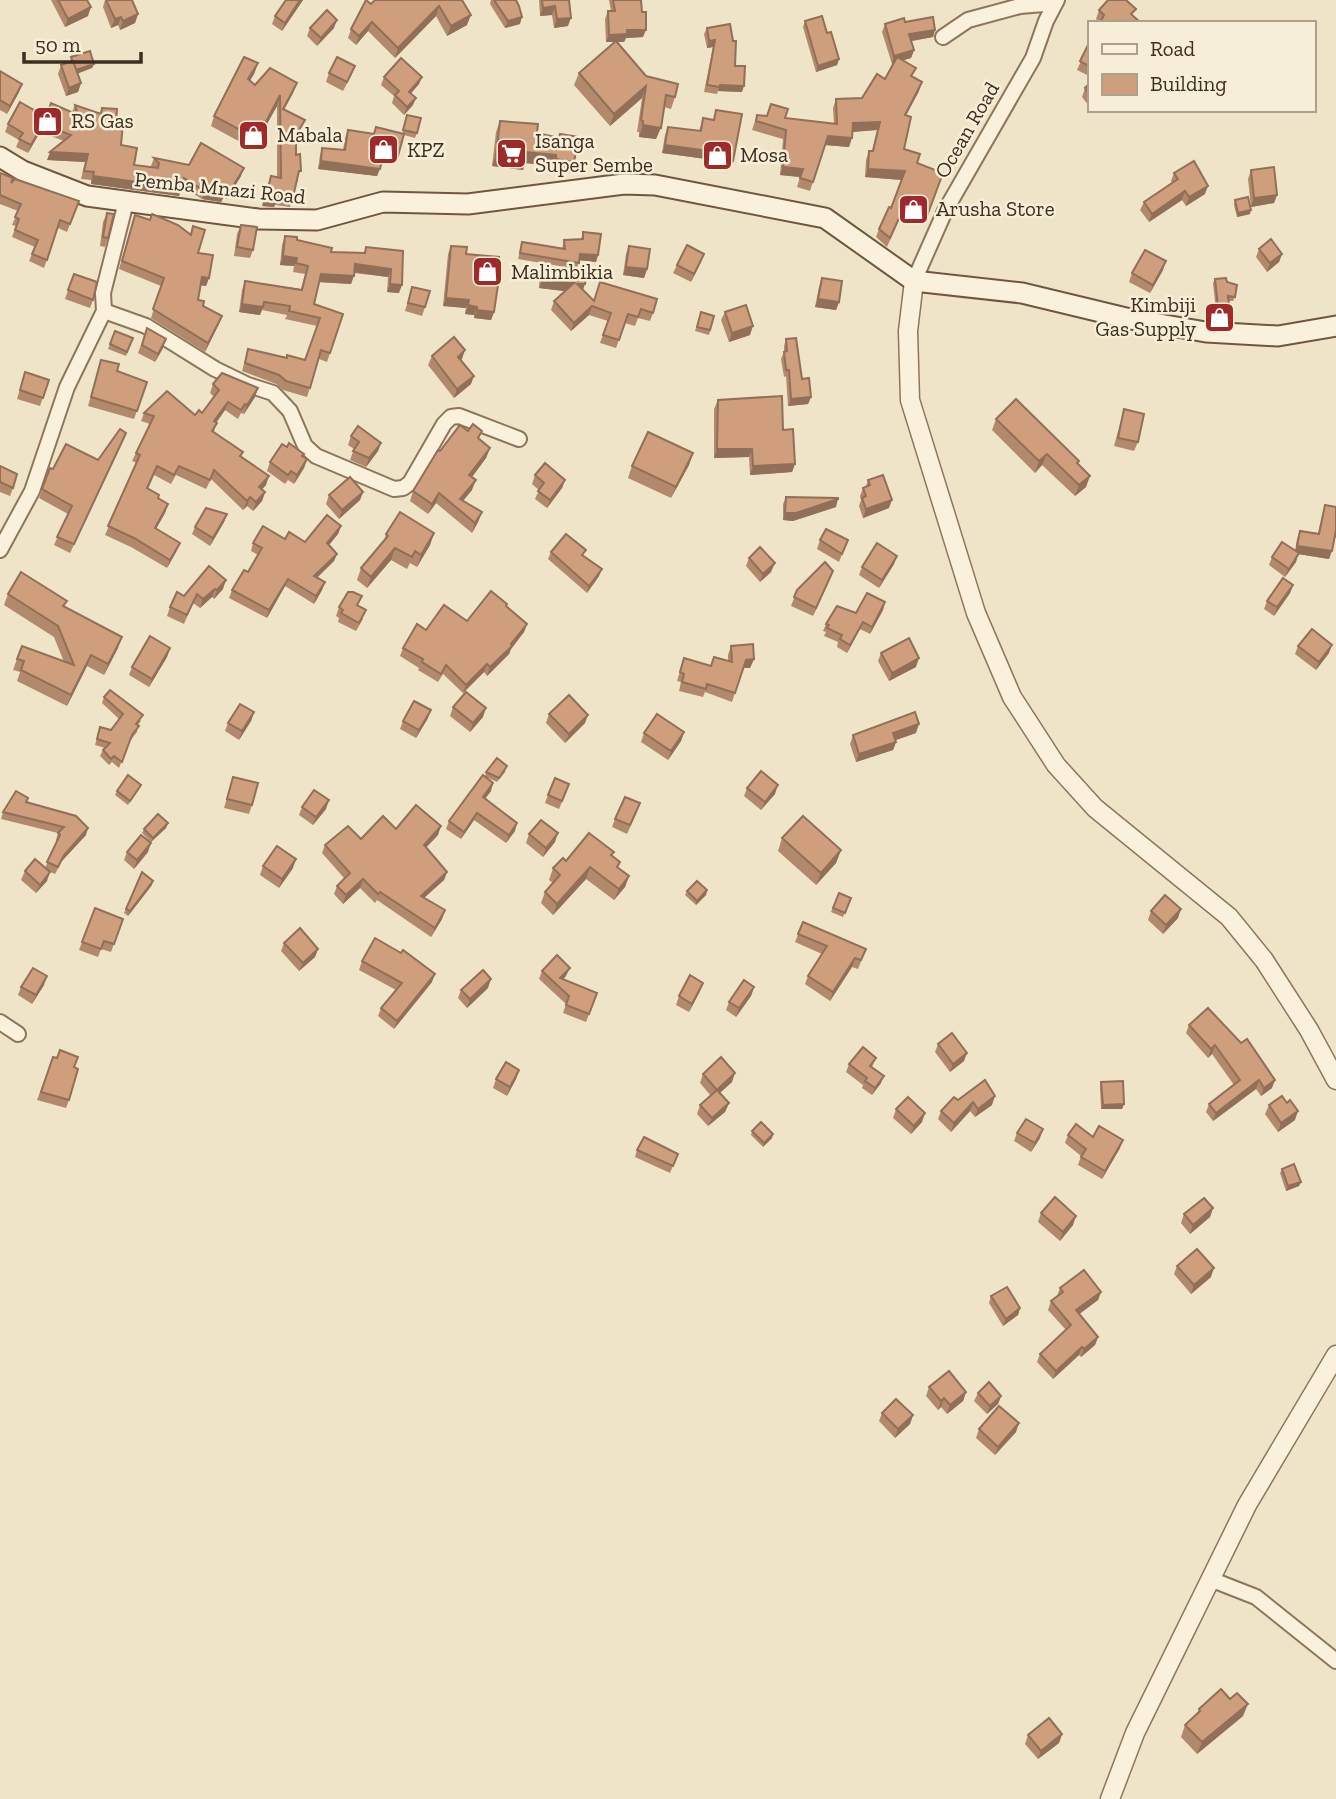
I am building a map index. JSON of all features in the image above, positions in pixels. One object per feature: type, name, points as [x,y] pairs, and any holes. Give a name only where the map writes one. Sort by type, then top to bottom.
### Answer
[{"type":"main road","name":"Pemba Mnazi Road","points":[[0,157],[23,171],[87,196],[258,219],[317,220],[383,202],[468,204],[624,184],[655,185],[825,218],[914,281],[1022,293],[1130,319],[1206,332],[1278,335],[1336,326]]},
{"type":"street","points":[[943,37],[968,20],[1020,6],[1044,4],[1049,0]]},
{"type":"street","name":"Ocean Road","points":[[914,281],[945,211],[1033,58],[1057,0]]},
{"type":"street","points":[[0,550],[32,491],[67,387],[104,311],[103,293],[126,202]]},
{"type":"street","points":[[914,281],[908,331],[910,400],[976,613],[1012,697],[1056,765],[1095,808],[1229,917],[1264,960],[1309,1030],[1336,1080]]},
{"type":"street","points":[[104,311],[146,326],[215,369],[248,385],[273,393],[290,411],[309,451],[394,489],[410,484],[444,424],[451,417],[460,416],[519,439]]},
{"type":"street","points":[[0,1022],[18,1034]]},
{"type":"street","points":[[1110,1799],[1135,1733],[1247,1505],[1336,1355]]},
{"type":"street","points":[[1210,1579],[1256,1597],[1336,1661]]},
{"type":"building","points":[[58,0],[87,0],[91,7],[68,19]]},
{"type":"building","points":[[106,0],[132,0],[138,14],[123,21],[121,17],[115,19]]},
{"type":"building","points":[[286,0],[300,0],[285,23],[275,16]]},
{"type":"building","points":[[366,0],[371,4],[375,0],[462,0],[471,15],[451,26],[439,6],[398,48],[372,22],[359,36],[351,29]]},
{"type":"building","points":[[494,0],[516,0],[522,17],[508,21]]},
{"type":"building","points":[[542,0],[569,0],[571,18],[557,19],[555,6],[543,8]]},
{"type":"building","points":[[613,0],[641,0],[642,12],[646,12],[646,30],[627,30],[627,34],[609,35],[608,11],[615,11]]},
{"type":"building","points":[[1108,0],[1126,0],[1136,9],[1131,14],[1139,21],[1101,21],[1104,15],[1099,10]]},
{"type":"building","points":[[327,10],[337,20],[321,38],[310,28]]},
{"type":"building","points":[[822,16],[827,33],[831,32],[839,59],[818,66],[805,21]]},
{"type":"building","points":[[933,17],[935,30],[909,34],[914,50],[894,56],[885,24],[904,18],[905,22]]},
{"type":"building","points":[[730,24],[733,41],[736,41],[735,66],[745,66],[744,86],[707,85],[715,40],[709,41],[707,28]]},
{"type":"building","points":[[616,41],[646,76],[678,84],[675,97],[666,95],[661,128],[643,125],[641,120],[646,86],[614,114],[579,73]]},
{"type":"building","points":[[1088,45],[1088,65],[1080,61]]},
{"type":"building","points":[[90,51],[94,64],[76,70],[71,57]]},
{"type":"building","points":[[244,57],[258,63],[248,79],[255,85],[270,68],[297,83],[283,109],[305,120],[296,135],[296,155],[300,154],[301,171],[293,197],[266,196],[271,176],[281,178],[280,95],[257,139],[214,116]]},
{"type":"building","points":[[337,57],[355,66],[347,82],[329,73]]},
{"type":"building","points":[[897,57],[916,68],[911,76],[922,82],[905,115],[911,117],[904,149],[920,154],[917,163],[943,173],[927,216],[904,207],[890,238],[879,229],[889,207],[891,208],[905,171],[868,169],[869,151],[873,151],[880,122],[853,123],[852,138],[828,136],[813,182],[800,178],[803,169],[783,167],[786,130],[756,121],[757,115],[767,116],[771,104],[788,109],[785,118],[837,124],[836,99],[862,98],[877,74],[885,79]]},
{"type":"building","points":[[401,58],[422,77],[409,92],[416,98],[407,107],[395,95],[399,91],[384,77]]},
{"type":"building","points":[[73,61],[81,83],[69,88],[61,65]]},
{"type":"building","points":[[0,71],[22,84],[10,106],[0,100]]},
{"type":"building","points":[[20,102],[46,117],[51,103],[78,115],[75,105],[101,114],[102,108],[117,109],[116,122],[123,123],[121,145],[137,148],[134,165],[158,168],[159,163],[154,158],[189,165],[201,143],[244,168],[230,191],[227,189],[224,194],[205,191],[184,178],[182,188],[93,176],[94,172],[84,171],[88,154],[50,152],[71,135],[43,124],[31,145],[19,139],[23,133],[8,124]]},
{"type":"building","points":[[716,110],[742,114],[733,161],[708,156],[709,151],[665,145],[668,127],[701,131],[703,118],[714,120]]},
{"type":"building","points":[[407,115],[421,118],[417,133],[403,130]]},
{"type":"building","points":[[500,121],[538,124],[537,133],[559,138],[560,134],[579,137],[574,162],[556,159],[556,155],[527,152],[527,158],[496,155]]},
{"type":"building","points":[[376,127],[404,134],[398,156],[384,153],[380,169],[321,161],[322,148],[345,150],[348,130],[374,134]]},
{"type":"building","points":[[1194,161],[1208,186],[1189,197],[1185,191],[1152,214],[1144,202],[1178,179],[1174,173]]},
{"type":"building","points":[[1274,167],[1277,195],[1254,198],[1251,170]]},
{"type":"building","points":[[0,173],[13,178],[11,183],[15,179],[79,201],[70,224],[60,220],[47,260],[32,254],[38,240],[15,230],[19,219],[15,217],[21,204],[0,195]]},
{"type":"building","points":[[1248,197],[1251,210],[1238,213],[1235,200]]},
{"type":"building","points":[[107,213],[114,214],[108,238],[103,237]]},
{"type":"building","points":[[152,214],[178,225],[191,235],[193,226],[205,230],[198,253],[213,255],[209,278],[202,277],[198,300],[204,301],[203,306],[222,316],[208,343],[153,309],[164,278],[122,261],[135,215],[150,220]]},
{"type":"building","points":[[241,225],[257,227],[253,250],[237,247]]},
{"type":"building","points":[[583,232],[601,234],[598,255],[580,254],[579,263],[520,253],[522,242],[565,249],[564,240],[583,239]]},
{"type":"building","points":[[285,236],[332,248],[331,252],[365,253],[366,247],[403,251],[402,285],[390,284],[391,269],[355,264],[354,276],[321,274],[314,304],[343,314],[330,353],[321,350],[310,388],[245,363],[248,349],[305,360],[320,318],[289,311],[290,306],[264,302],[263,307],[242,304],[245,281],[302,290],[308,266],[296,263],[297,258],[283,256]]},
{"type":"building","points":[[1271,239],[1282,254],[1270,263],[1259,249]]},
{"type":"building","points":[[687,245],[704,254],[694,274],[677,265]]},
{"type":"building","points":[[451,246],[467,247],[466,254],[499,257],[494,284],[498,285],[494,312],[477,310],[477,307],[468,305],[469,300],[446,298]]},
{"type":"building","points":[[629,246],[650,249],[647,269],[626,267]]},
{"type":"building","points":[[1145,250],[1166,261],[1153,285],[1132,273]]},
{"type":"building","points":[[543,266],[586,278],[585,284],[577,284],[594,301],[600,282],[657,299],[653,313],[641,309],[638,317],[628,314],[619,340],[603,335],[611,313],[592,306],[574,323],[554,301],[574,283],[542,280]]},
{"type":"building","points":[[74,274],[97,282],[93,300],[68,290]]},
{"type":"building","points":[[822,278],[842,281],[839,302],[818,299]]},
{"type":"building","points":[[1226,278],[1227,282],[1237,285],[1235,297],[1228,296],[1230,317],[1219,316],[1215,279]]},
{"type":"building","points":[[412,287],[430,291],[425,307],[408,303]]},
{"type":"building","points":[[746,305],[753,326],[732,333],[725,312]]},
{"type":"building","points":[[701,312],[714,316],[710,330],[697,327]]},
{"type":"building","points":[[147,328],[166,339],[158,354],[142,345]]},
{"type":"building","points":[[115,331],[133,338],[127,352],[110,344]]},
{"type":"building","points":[[454,337],[465,350],[458,357],[474,376],[457,389],[432,356]]},
{"type":"building","points":[[796,338],[802,379],[809,378],[811,397],[791,399],[789,370],[786,370],[784,352],[787,351],[786,339]]},
{"type":"building","points":[[101,360],[119,364],[117,371],[147,382],[137,411],[91,397]]},
{"type":"building","points":[[25,372],[49,380],[43,398],[20,390]]},
{"type":"building","points":[[222,373],[258,388],[241,410],[228,402],[214,421],[217,423],[212,431],[243,452],[240,456],[269,476],[259,487],[265,492],[256,502],[250,497],[247,501],[214,470],[210,480],[179,466],[174,475],[157,466],[147,488],[168,504],[155,528],[180,543],[170,560],[108,526],[140,455],[136,453],[154,416],[144,413],[167,391],[195,415],[199,410],[202,413],[219,390],[213,384]]},
{"type":"building","points":[[782,396],[783,430],[793,429],[795,464],[753,466],[752,449],[717,449],[718,400]]},
{"type":"building","points":[[1016,399],[1079,461],[1077,463],[1090,476],[1079,485],[1047,454],[1039,461],[996,419]]},
{"type":"building","points":[[1124,409],[1144,414],[1138,442],[1118,438]]},
{"type":"building","points":[[473,424],[482,431],[478,438],[490,448],[469,475],[476,480],[460,499],[482,512],[475,523],[439,493],[432,504],[413,491],[438,450],[440,451],[460,425],[468,431]]},
{"type":"building","points":[[358,426],[381,443],[369,458],[353,451],[359,442],[351,436]]},
{"type":"building","points":[[120,429],[126,433],[74,544],[57,537],[72,506],[42,489],[50,468],[53,469],[66,444],[98,460]]},
{"type":"building","points":[[648,432],[693,453],[676,487],[632,466]]},
{"type":"building","points":[[289,443],[307,459],[297,475],[291,471],[288,475],[270,462],[282,444],[287,447]]},
{"type":"building","points":[[545,463],[565,480],[550,500],[538,491],[544,483],[535,475]]},
{"type":"building","points":[[0,466],[17,474],[13,488],[0,482]]},
{"type":"building","points":[[883,475],[892,500],[866,509],[862,498],[866,496],[863,488],[870,485],[868,480]]},
{"type":"building","points":[[350,477],[363,492],[342,510],[329,495]]},
{"type":"building","points":[[786,497],[838,499],[796,513],[785,513]]},
{"type":"building","points":[[1325,505],[1336,507],[1332,551],[1297,546],[1300,531],[1319,534]]},
{"type":"building","points":[[206,508],[227,514],[213,538],[195,527]]},
{"type":"building","points":[[400,512],[434,533],[421,555],[415,551],[412,557],[395,548],[371,577],[361,568],[388,536],[386,534]]},
{"type":"building","points":[[327,515],[341,526],[327,543],[337,554],[314,576],[325,582],[316,596],[288,579],[269,610],[232,590],[244,570],[248,572],[262,548],[253,543],[263,526],[285,539],[289,532],[305,542]]},
{"type":"building","points":[[826,529],[848,540],[842,554],[820,540]]},
{"type":"building","points":[[566,534],[586,550],[582,555],[602,569],[589,586],[551,552]]},
{"type":"building","points":[[1282,542],[1299,553],[1289,569],[1272,557]]},
{"type":"building","points":[[877,543],[897,556],[882,580],[862,567]]},
{"type":"building","points":[[760,547],[775,563],[763,574],[749,558]]},
{"type":"building","points":[[825,562],[833,571],[816,608],[794,597],[797,590]]},
{"type":"building","points":[[209,566],[226,580],[217,590],[203,599],[197,594],[187,615],[170,607],[177,592],[184,596]]},
{"type":"building","points":[[21,572],[67,601],[63,606],[122,637],[108,664],[91,655],[71,695],[21,670],[24,661],[17,659],[22,646],[74,665],[58,626],[8,594]]},
{"type":"building","points":[[1283,578],[1293,585],[1277,607],[1267,601]]},
{"type":"building","points":[[491,591],[527,624],[512,646],[490,667],[487,664],[466,685],[446,665],[441,674],[422,662],[423,659],[403,648],[417,624],[426,630],[444,605],[467,621]]},
{"type":"building","points":[[348,592],[362,596],[357,605],[366,610],[359,623],[341,613],[343,610],[339,607]]},
{"type":"building","points":[[867,593],[885,602],[872,627],[863,622],[850,645],[840,639],[842,635],[827,628],[829,625],[826,624],[837,606],[856,613]]},
{"type":"building","points":[[1312,629],[1332,645],[1319,662],[1298,646]]},
{"type":"building","points":[[150,636],[170,648],[152,679],[132,667]]},
{"type":"building","points":[[909,638],[919,658],[892,673],[881,653]]},
{"type":"building","points":[[753,644],[754,659],[746,660],[735,693],[707,684],[706,689],[682,682],[684,674],[680,672],[684,658],[711,666],[714,657],[732,662],[731,646]]},
{"type":"building","points":[[110,690],[143,715],[136,724],[139,726],[132,735],[122,762],[114,756],[111,759],[103,750],[110,743],[97,739],[100,727],[111,730],[123,714],[104,697]]},
{"type":"building","points":[[466,692],[486,708],[473,723],[453,707]]},
{"type":"building","points":[[569,695],[588,715],[569,734],[549,714]]},
{"type":"building","points":[[414,701],[431,710],[419,730],[403,721]]},
{"type":"building","points":[[240,704],[254,712],[242,731],[228,723]]},
{"type":"building","points":[[915,712],[919,724],[893,733],[896,742],[859,754],[853,735]]},
{"type":"building","points":[[657,714],[684,732],[671,751],[644,733]]},
{"type":"building","points":[[497,758],[507,766],[499,778],[486,772]]},
{"type":"building","points":[[761,771],[778,785],[765,802],[747,788]]},
{"type":"building","points":[[128,775],[141,785],[130,801],[117,791]]},
{"type":"building","points":[[483,775],[493,783],[483,797],[517,823],[509,835],[477,813],[464,832],[449,821]]},
{"type":"building","points":[[233,777],[258,783],[252,805],[227,799]]},
{"type":"building","points":[[555,778],[569,784],[562,801],[548,795]]},
{"type":"building","points":[[314,790],[329,800],[316,817],[302,807]]},
{"type":"building","points":[[16,791],[28,798],[26,802],[76,816],[88,828],[64,855],[58,867],[47,862],[60,835],[58,833],[64,827],[3,812]]},
{"type":"building","points":[[625,797],[640,803],[630,825],[615,819]]},
{"type":"building","points":[[416,805],[441,826],[424,845],[447,872],[421,896],[445,910],[435,928],[380,892],[378,894],[363,879],[346,895],[337,886],[350,873],[325,845],[348,826],[361,839],[383,816],[396,829]]},
{"type":"building","points":[[158,814],[168,823],[153,838],[144,829]]},
{"type":"building","points":[[803,816],[841,850],[821,873],[782,838]]},
{"type":"building","points":[[541,820],[558,833],[546,848],[529,834]]},
{"type":"building","points":[[589,833],[614,852],[611,855],[620,862],[617,867],[629,876],[619,889],[590,867],[557,904],[545,892],[560,875],[553,868],[563,858],[566,861]]},
{"type":"building","points":[[141,835],[151,843],[137,860],[127,852]]},
{"type":"building","points":[[277,846],[296,859],[282,879],[263,866]]},
{"type":"building","points":[[35,859],[50,872],[40,885],[25,871]]},
{"type":"building","points":[[142,872],[153,881],[130,911],[126,909]]},
{"type":"building","points":[[697,881],[707,890],[697,901],[687,891]]},
{"type":"building","points":[[839,893],[851,898],[845,913],[833,908]]},
{"type":"building","points":[[1165,895],[1181,909],[1166,925],[1151,911]]},
{"type":"building","points":[[95,908],[123,919],[114,944],[104,941],[101,949],[82,942]]},
{"type":"building","points":[[803,922],[866,949],[861,960],[855,958],[833,992],[808,976],[827,946],[798,934]]},
{"type":"building","points":[[300,928],[318,949],[303,963],[284,943]]},
{"type":"building","points":[[375,938],[401,953],[403,950],[435,974],[397,1021],[381,1008],[402,983],[362,961]]},
{"type":"building","points":[[557,955],[570,968],[560,978],[597,993],[589,1014],[566,1005],[569,996],[542,971]]},
{"type":"building","points":[[33,968],[47,976],[36,995],[21,987]]},
{"type":"building","points":[[483,970],[491,979],[470,999],[461,990]]},
{"type":"building","points":[[690,975],[703,983],[692,1004],[679,996]]},
{"type":"building","points":[[744,980],[754,987],[739,1008],[729,1002]]},
{"type":"building","points":[[1208,1008],[1241,1043],[1247,1039],[1275,1080],[1264,1088],[1259,1080],[1216,1113],[1209,1104],[1240,1080],[1215,1045],[1211,1049],[1189,1025]]},
{"type":"building","points":[[952,1033],[967,1053],[953,1064],[938,1044]]},
{"type":"building","points":[[863,1047],[876,1058],[870,1066],[884,1076],[875,1088],[849,1064]]},
{"type":"building","points":[[60,1050],[78,1057],[74,1067],[78,1069],[69,1100],[41,1092],[53,1057],[57,1058]]},
{"type":"building","points":[[721,1057],[735,1073],[717,1090],[703,1074]]},
{"type":"building","points":[[506,1062],[519,1070],[510,1087],[496,1079]]},
{"type":"building","points":[[985,1080],[995,1096],[978,1109],[973,1102],[954,1123],[941,1111],[954,1097],[958,1100]]},
{"type":"building","points":[[1123,1081],[1124,1104],[1103,1105],[1101,1082]]},
{"type":"building","points":[[717,1090],[729,1103],[712,1118],[700,1105]]},
{"type":"building","points":[[1282,1096],[1287,1103],[1290,1100],[1298,1111],[1281,1123],[1269,1105]]},
{"type":"building","points":[[908,1097],[925,1113],[914,1126],[896,1109]]},
{"type":"building","points":[[1026,1119],[1043,1129],[1035,1143],[1017,1133]]},
{"type":"building","points":[[761,1122],[773,1134],[764,1143],[752,1131]]},
{"type":"building","points":[[1076,1124],[1093,1137],[1099,1126],[1123,1140],[1105,1171],[1081,1157],[1086,1149],[1068,1135]]},
{"type":"building","points":[[644,1137],[678,1154],[673,1166],[637,1150]]},
{"type":"building","points":[[1294,1164],[1301,1182],[1288,1186],[1282,1169]]},
{"type":"building","points":[[1055,1197],[1076,1216],[1063,1232],[1041,1213]]},
{"type":"building","points":[[1204,1198],[1213,1208],[1193,1225],[1184,1214]]},
{"type":"building","points":[[1197,1249],[1214,1268],[1194,1285],[1177,1266]]},
{"type":"building","points":[[1084,1270],[1101,1292],[1076,1310],[1098,1337],[1084,1349],[1082,1347],[1056,1371],[1040,1354],[1071,1325],[1051,1301],[1063,1292],[1060,1288]]},
{"type":"building","points":[[1007,1287],[1020,1308],[1006,1319],[991,1296]]},
{"type":"building","points":[[949,1371],[966,1392],[950,1405],[944,1398],[941,1401],[929,1387]]},
{"type":"building","points":[[989,1382],[1001,1396],[990,1406],[978,1393]]},
{"type":"building","points":[[896,1399],[913,1415],[898,1429],[882,1413]]},
{"type":"building","points":[[999,1406],[1019,1423],[998,1447],[979,1429]]},
{"type":"building","points":[[1221,1689],[1230,1699],[1237,1693],[1248,1704],[1202,1742],[1185,1725]]},
{"type":"building","points":[[1049,1718],[1062,1734],[1041,1751],[1028,1735]]},
{"type":"place","name":"RS Gas","points":[[48,121]]},
{"type":"place","name":"Mabala","points":[[254,135]]},
{"type":"place","name":"KPZ","points":[[384,150]]},
{"type":"place","name":"Isanga Super Sembe","points":[[512,153]]},
{"type":"place","name":"Mosa","points":[[717,155]]},
{"type":"place","name":"Arusha Store","points":[[913,209]]},
{"type":"place","name":"Malimbikia","points":[[488,272]]},
{"type":"place","name":"Kimbiji Gas Supply","points":[[1219,317]]}]
